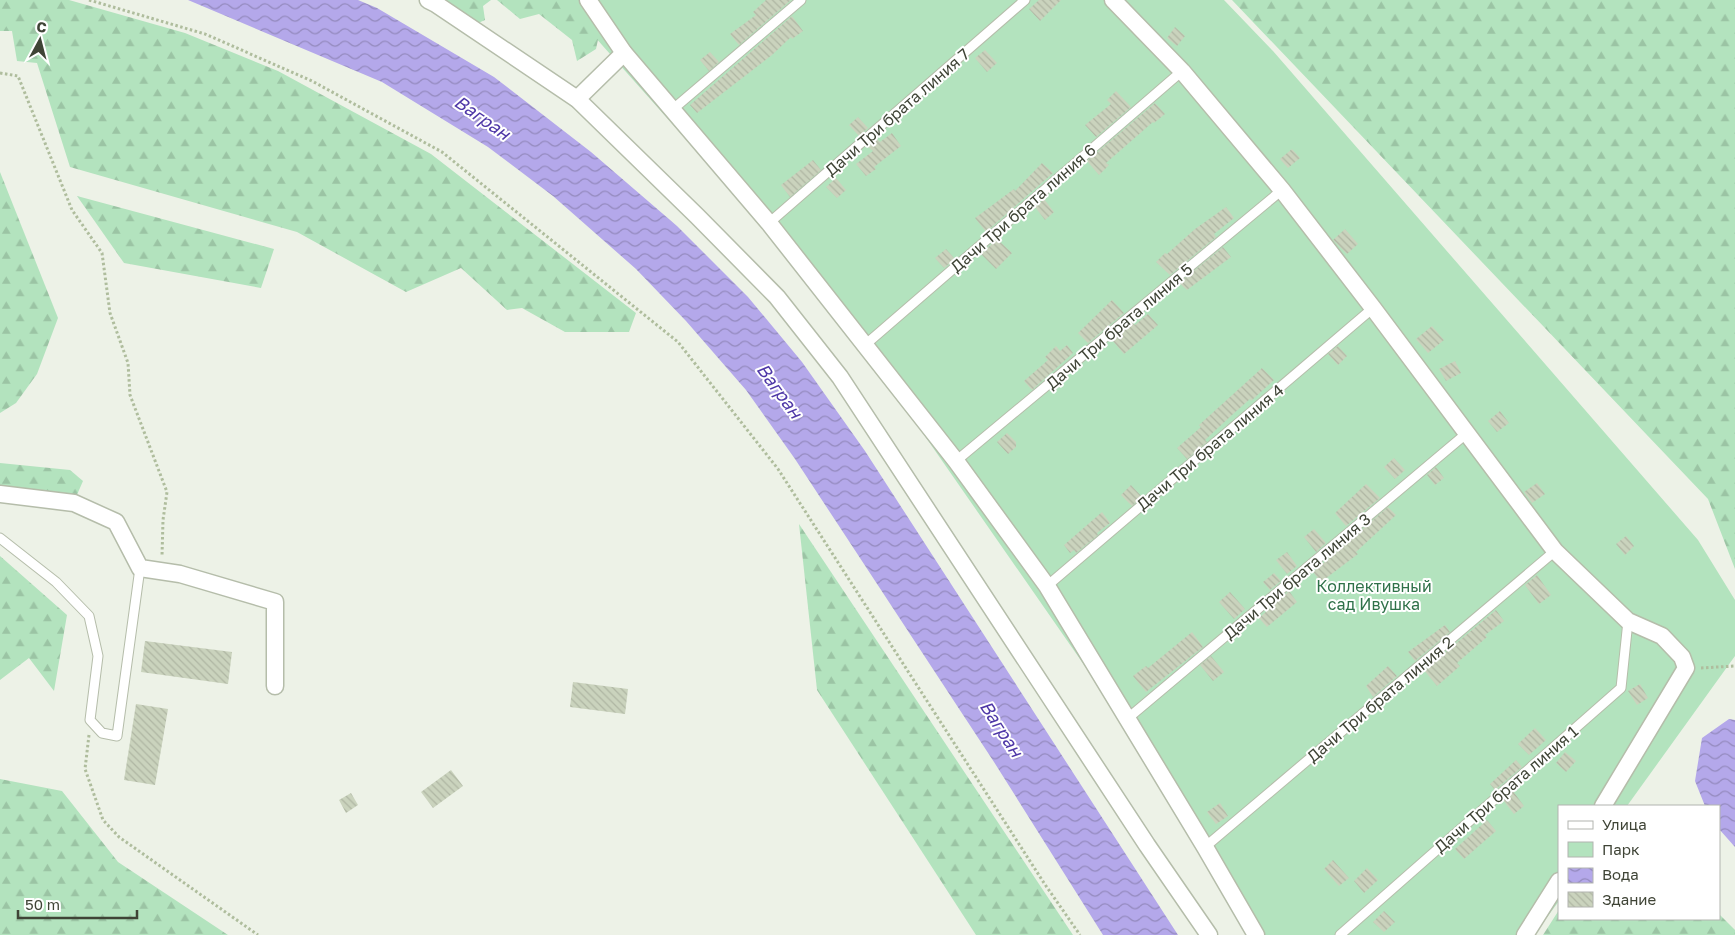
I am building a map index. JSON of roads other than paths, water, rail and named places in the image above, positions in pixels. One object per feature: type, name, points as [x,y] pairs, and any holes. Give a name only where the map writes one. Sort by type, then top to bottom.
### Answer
[{"type":"street","points":[[428,0],[577,99],[777,297],[840,377],[1147,845],[1209,935]]},
{"type":"street","points":[[588,0],[624,53],[769,223],[956,461],[1047,586],[1256,935]]},
{"type":"street","points":[[1113,0],[1182,71],[1282,190],[1555,551],[1628,621],[1662,636],[1682,657],[1686,668],[1604,805]]},
{"type":"street","points":[[577,99],[624,53]]},
{"type":"street","points":[[0,494],[74,503],[116,522],[140,568],[180,574],[275,602],[274,686]]},
{"type":"street","points":[[1525,935],[1558,883]]},
{"type":"lane","points":[[672,110],[801,0]]},
{"type":"lane","name":"Дачи Три брата линия 7","points":[[769,223],[1025,0]]},
{"type":"lane","name":"Дачи Три брата линия 6","points":[[865,346],[1182,71]]},
{"type":"lane","name":"Дачи Три брата линия 5","points":[[956,461],[1282,190]]},
{"type":"lane","name":"Дачи Три брата линия 4","points":[[1047,586],[1373,308]]},
{"type":"lane","name":"Дачи Три брата линия 3","points":[[1127,719],[1467,433]]},
{"type":"lane","points":[[0,538],[56,582],[89,616],[98,656],[90,720],[102,732],[117,736],[140,568]]},
{"type":"lane","name":"Дачи Три брата линия 2","points":[[1205,847],[1555,551]]},
{"type":"lane","name":"Дачи Три брата линия 1","points":[[1340,935],[1621,688],[1628,621]]},
{"type":"water","name":"Вагран","points":[[188,0],[358,0],[377,8],[494,77],[591,152],[677,226],[748,297],[802,362],[865,451],[1178,935],[1103,935],[994,762],[795,459],[746,390],[686,321],[636,269],[553,196],[488,147],[382,82]]},
{"type":"water","points":[[1729,719],[1735,720],[1735,847],[1720,830],[1720,805],[1705,805],[1695,781],[1702,738]]},
{"type":"park label","name":"Коллективный сад Ивушка","points":[[1374,595]]}]
